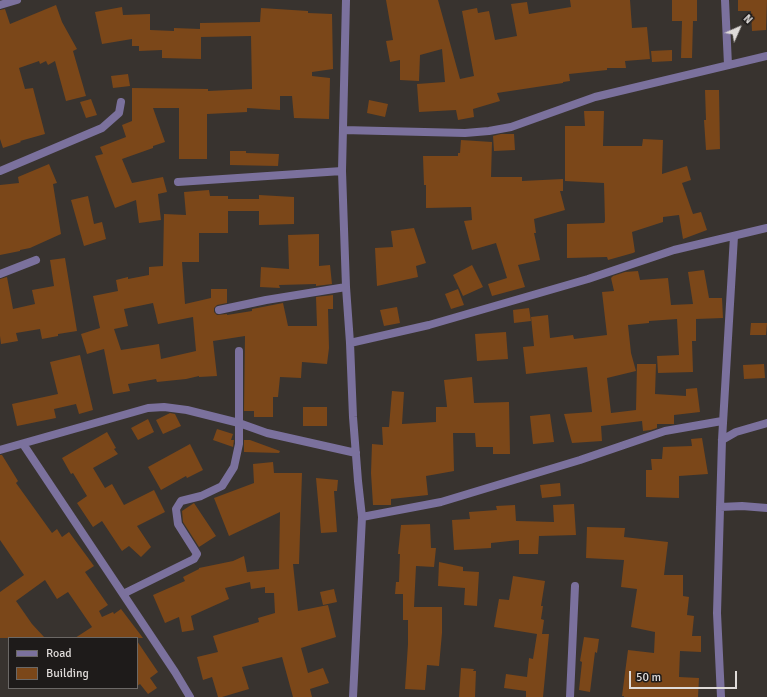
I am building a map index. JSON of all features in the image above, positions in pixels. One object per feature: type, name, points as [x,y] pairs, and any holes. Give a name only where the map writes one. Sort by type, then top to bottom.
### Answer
[{"type":"street","points":[[0,4],[18,0]]},
{"type":"street","points":[[346,0],[342,171],[346,287],[356,453],[362,517],[353,697]]},
{"type":"street","points":[[725,0],[728,65]]},
{"type":"street","points":[[343,130],[465,133],[489,131],[511,127],[595,97],[767,56]]},
{"type":"street","points":[[0,171],[102,128],[120,112],[121,102]]},
{"type":"street","points":[[178,182],[342,171]]},
{"type":"street","points":[[350,343],[429,326],[588,279],[674,250],[767,228]]},
{"type":"street","points":[[721,697],[717,613],[722,421],[734,236]]},
{"type":"street","points":[[0,274],[36,260]]},
{"type":"street","points":[[219,310],[266,300],[346,287]]},
{"type":"street","points":[[123,594],[194,559],[196,554],[195,550],[178,524],[176,509],[177,504],[181,500],[201,496],[222,486],[234,467],[239,444],[240,351]]},
{"type":"street","points":[[0,450],[148,408],[164,407],[187,410],[239,423],[267,433],[356,453]]},
{"type":"street","points":[[362,517],[441,502],[580,460],[665,431],[722,421]]},
{"type":"street","points":[[722,440],[736,432],[767,423]]},
{"type":"street","points":[[23,444],[175,672],[190,697]]},
{"type":"street","points":[[720,507],[742,506],[767,508]]},
{"type":"street","points":[[570,697],[575,586]]},
{"type":"building","points":[[386,0],[438,0],[460,79],[474,76],[462,11],[477,8],[478,13],[489,11],[495,40],[517,36],[511,4],[527,2],[529,14],[571,7],[570,0],[630,0],[632,28],[647,27],[650,59],[625,61],[626,68],[607,68],[607,70],[569,74],[570,81],[563,83],[497,93],[500,101],[473,109],[474,117],[458,120],[456,110],[419,112],[417,84],[445,82],[442,49],[420,55],[419,81],[400,80],[400,60],[390,62],[386,41],[393,40]]},
{"type":"building","points":[[672,0],[697,0],[697,21],[693,21],[692,58],[681,58],[682,21],[672,21]]},
{"type":"building","points":[[738,0],[767,0],[766,30],[752,31],[751,11],[738,11]]},
{"type":"building","points":[[56,5],[62,22],[77,49],[73,51],[86,96],[66,101],[55,61],[48,65],[46,61],[40,64],[39,61],[19,68],[25,89],[33,88],[45,134],[20,141],[21,142],[3,148],[0,139],[0,10],[5,9],[10,24]]},
{"type":"building","points":[[122,7],[123,15],[150,14],[150,30],[174,31],[174,28],[200,29],[200,23],[260,22],[261,8],[332,14],[333,69],[312,72],[312,76],[330,78],[329,119],[294,118],[292,96],[280,96],[280,110],[247,108],[247,112],[207,114],[207,159],[179,159],[179,108],[153,108],[165,142],[122,159],[132,183],[163,177],[167,192],[158,194],[161,220],[139,223],[136,200],[115,208],[95,156],[103,154],[100,147],[126,137],[122,125],[132,121],[132,88],[208,89],[208,91],[252,89],[251,36],[201,37],[201,59],[162,58],[162,50],[139,51],[139,46],[132,46],[132,39],[102,44],[95,12]]},
{"type":"building","points":[[672,50],[672,61],[652,62],[651,51]]},
{"type":"building","points":[[128,74],[130,86],[113,88],[111,76]]},
{"type":"building","points":[[705,90],[719,90],[720,149],[706,150],[704,120],[706,120]]},
{"type":"building","points":[[91,99],[97,115],[86,118],[80,102]]},
{"type":"building","points":[[369,100],[388,104],[385,117],[367,113]]},
{"type":"building","points":[[584,111],[604,111],[603,146],[642,146],[643,139],[663,140],[662,174],[687,166],[691,180],[682,183],[693,214],[701,212],[707,230],[683,239],[679,215],[663,217],[663,222],[632,232],[635,252],[633,253],[608,260],[607,257],[567,258],[567,224],[604,223],[605,221],[604,183],[565,181],[565,126],[585,126]]},
{"type":"building","points":[[501,134],[514,134],[515,150],[494,151],[493,136]]},
{"type":"building","points":[[461,140],[492,142],[491,177],[522,177],[522,181],[563,179],[563,191],[560,191],[565,210],[534,219],[536,233],[534,233],[540,260],[518,265],[525,287],[492,296],[488,284],[507,278],[496,243],[472,250],[464,221],[472,220],[471,207],[426,208],[426,185],[424,185],[423,156],[458,156],[458,153],[460,153]]},
{"type":"building","points":[[230,151],[279,154],[278,166],[230,165]]},
{"type":"building","points":[[49,164],[57,183],[53,184],[61,234],[30,248],[0,255],[0,185],[19,183],[18,177]]},
{"type":"building","points":[[209,190],[210,196],[228,196],[228,199],[259,199],[259,195],[294,197],[294,224],[259,225],[259,211],[228,211],[228,233],[199,233],[199,262],[182,262],[185,304],[211,298],[211,289],[227,289],[227,303],[217,305],[214,308],[214,312],[217,315],[252,311],[252,309],[283,303],[288,326],[317,326],[316,297],[333,295],[333,309],[328,309],[329,348],[327,364],[302,362],[301,378],[280,377],[278,397],[273,397],[273,417],[254,417],[254,411],[244,411],[245,336],[213,341],[217,376],[199,376],[157,382],[156,379],[128,384],[130,391],[113,394],[104,349],[87,354],[81,334],[100,328],[93,296],[118,291],[116,280],[149,275],[149,267],[163,266],[164,214],[186,215],[184,192]],"holes":[[[153,303],[158,324],[193,317],[196,351],[161,359],[159,344],[121,350],[114,329],[128,326],[124,309]]]},
{"type":"building","points":[[88,196],[94,224],[102,222],[106,239],[84,246],[71,200]]},
{"type":"building","points":[[414,228],[426,263],[416,266],[418,277],[377,286],[375,248],[393,247],[391,231]]},
{"type":"building","points":[[319,234],[319,266],[330,265],[332,284],[316,286],[316,284],[279,285],[280,288],[260,287],[261,267],[289,269],[288,235]]},
{"type":"building","points":[[65,258],[77,331],[58,334],[58,336],[42,339],[40,329],[16,333],[18,341],[1,344],[0,279],[7,277],[13,309],[35,304],[32,290],[54,286],[50,260]]},
{"type":"building","points":[[472,265],[483,287],[463,296],[453,275]]},
{"type":"building","points":[[704,270],[709,298],[722,298],[723,318],[696,319],[696,341],[692,341],[693,372],[658,373],[657,356],[679,355],[677,319],[649,321],[649,323],[628,325],[631,353],[636,371],[607,378],[611,413],[636,410],[637,364],[656,364],[655,394],[686,396],[686,389],[697,388],[700,412],[674,415],[674,424],[657,424],[657,428],[651,430],[643,431],[642,421],[601,426],[602,441],[572,443],[564,414],[592,412],[587,367],[526,374],[523,347],[534,346],[531,317],[548,315],[550,338],[573,335],[574,339],[607,335],[602,292],[614,291],[611,278],[613,276],[625,272],[638,271],[640,280],[668,278],[671,305],[693,304],[688,272]]},
{"type":"building","points":[[458,289],[464,305],[451,309],[445,294]]},
{"type":"building","points":[[397,307],[400,323],[384,326],[380,310]]},
{"type":"building","points":[[529,308],[531,321],[514,323],[513,310]]},
{"type":"building","points":[[751,323],[767,323],[766,335],[750,335]]},
{"type":"building","points":[[506,332],[508,359],[477,361],[475,334]]},
{"type":"building","points":[[80,355],[93,410],[79,414],[76,404],[54,409],[56,418],[17,426],[12,404],[58,394],[50,362]]},
{"type":"building","points":[[764,364],[765,378],[744,379],[743,365]]},
{"type":"building","points":[[472,377],[474,403],[509,402],[510,454],[493,454],[493,447],[476,447],[475,433],[453,433],[454,471],[426,476],[428,495],[391,499],[391,505],[373,505],[371,473],[372,444],[383,445],[382,427],[389,427],[392,391],[404,392],[402,424],[436,422],[436,407],[447,407],[444,380]]},
{"type":"building","points":[[303,407],[327,407],[327,426],[303,426]]},
{"type":"building","points":[[170,413],[175,414],[181,426],[163,434],[156,420]]},
{"type":"building","points":[[550,414],[554,442],[533,444],[530,416]]},
{"type":"building","points":[[148,419],[154,432],[138,440],[131,428]]},
{"type":"building","points":[[217,429],[233,434],[231,440],[234,440],[233,447],[213,440]]},
{"type":"building","points":[[107,432],[116,448],[114,449],[118,454],[93,468],[105,488],[112,484],[124,505],[154,490],[165,512],[137,526],[151,547],[141,557],[129,546],[122,551],[102,521],[93,527],[77,503],[87,496],[73,473],[71,474],[62,458]]},
{"type":"building","points":[[702,438],[708,474],[679,476],[679,498],[646,497],[646,470],[652,470],[651,459],[662,459],[663,447],[692,446],[691,439]]},
{"type":"building","points":[[244,440],[250,440],[280,451],[279,453],[244,452]]},
{"type":"building","points":[[190,444],[203,470],[187,478],[186,476],[161,490],[148,467]]},
{"type":"building","points":[[0,455],[2,455],[18,481],[16,483],[52,533],[57,529],[62,537],[69,532],[94,566],[85,572],[108,605],[99,611],[102,617],[113,612],[114,614],[121,609],[143,638],[77,637],[92,627],[68,592],[57,599],[45,580],[16,601],[32,624],[44,637],[0,638],[0,592],[24,575],[0,540]]},
{"type":"building","points":[[273,462],[274,473],[302,473],[299,564],[293,564],[298,611],[328,605],[336,637],[301,648],[308,673],[323,668],[329,683],[310,689],[312,697],[293,697],[282,657],[242,667],[249,689],[218,697],[212,677],[203,680],[197,657],[218,652],[213,636],[259,622],[258,618],[275,613],[274,593],[265,593],[265,587],[251,589],[250,582],[225,588],[229,599],[191,616],[194,630],[182,632],[179,617],[165,623],[153,595],[185,581],[183,577],[199,568],[233,561],[244,556],[247,572],[279,569],[280,512],[229,536],[214,498],[254,483],[253,464]]},
{"type":"building","points":[[316,478],[338,480],[337,491],[334,491],[337,532],[321,533]]},
{"type":"building","points":[[560,483],[561,496],[542,498],[540,485]]},
{"type":"building","points":[[194,503],[216,536],[199,547],[183,522],[182,511]]},
{"type":"building","points":[[574,504],[576,535],[539,536],[538,554],[519,554],[519,540],[491,543],[491,548],[454,550],[452,520],[470,519],[469,512],[497,510],[496,506],[515,505],[516,521],[554,522],[553,505]]},
{"type":"building","points":[[430,524],[431,548],[436,548],[434,567],[416,566],[414,607],[442,607],[442,633],[439,666],[427,665],[425,690],[405,689],[408,620],[403,620],[403,594],[395,594],[396,582],[399,582],[400,554],[398,554],[401,525]]},
{"type":"building","points":[[587,527],[625,528],[624,537],[668,542],[664,575],[683,575],[683,596],[689,597],[687,615],[694,616],[692,636],[701,636],[701,652],[680,651],[679,677],[699,678],[698,697],[622,696],[628,650],[654,653],[655,632],[631,627],[637,589],[621,587],[624,560],[586,558]]},
{"type":"building","points":[[439,562],[463,567],[463,571],[479,572],[477,606],[464,605],[465,588],[438,586]]},
{"type":"building","points":[[513,576],[545,581],[541,606],[543,606],[541,619],[544,620],[542,634],[549,634],[543,697],[526,697],[526,691],[504,688],[506,674],[527,677],[529,658],[533,659],[537,634],[494,627],[499,599],[509,600]]},
{"type":"building","points":[[334,589],[337,602],[323,605],[320,592]]},
{"type":"building","points":[[584,637],[599,639],[597,653],[595,652],[590,692],[579,690],[582,662],[580,661]]},
{"type":"building","points":[[138,642],[158,672],[150,678],[157,688],[148,694],[140,684],[138,685]]},
{"type":"building","points":[[461,668],[474,669],[473,671],[476,671],[475,697],[459,697]]}]
